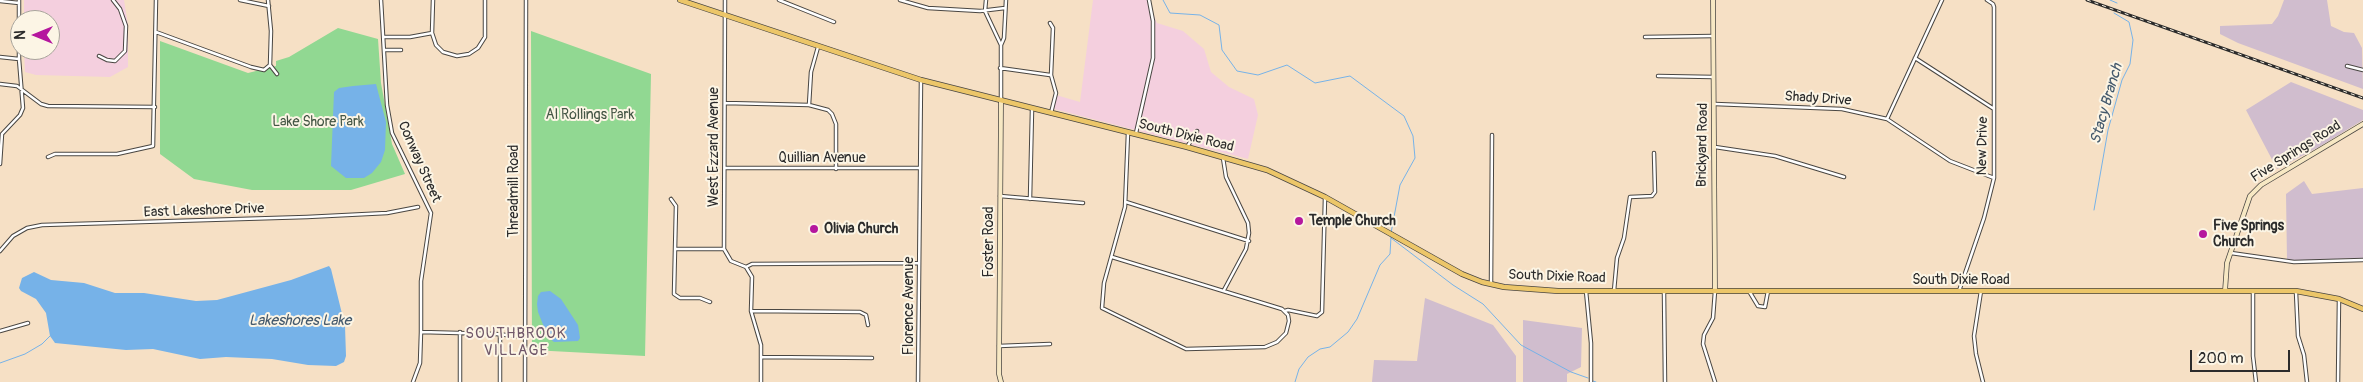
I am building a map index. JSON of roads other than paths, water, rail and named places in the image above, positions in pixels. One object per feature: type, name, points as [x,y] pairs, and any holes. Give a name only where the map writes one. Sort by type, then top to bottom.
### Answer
[{"type":"main road","name":"South Dixie Road","points":[[680,0],[921,80],[1032,110],[1187,147],[1268,170],[1325,197],[1462,274],[1490,284],[1522,290],[1586,292],[2296,291],[2339,299],[2363,309]]},
{"type":"street","points":[[99,56],[115,61],[125,51],[126,26],[120,9],[113,0]]},
{"type":"street","points":[[48,157],[55,154],[117,154],[154,146],[156,0]]},
{"type":"street","points":[[240,0],[269,6]]},
{"type":"street","points":[[268,0],[270,65],[277,74]]},
{"type":"street","name":"Conway Street","points":[[381,0],[387,105],[392,133],[430,213],[420,281],[420,363],[413,382]]},
{"type":"street","points":[[433,0],[432,32],[436,44],[443,52],[458,56],[469,54],[478,48],[485,37],[485,0]]},
{"type":"street","name":"Threadmill Road","points":[[525,382],[526,0]]},
{"type":"street","name":"West Ezzard Avenue","points":[[724,249],[725,0]]},
{"type":"street","points":[[779,0],[834,22]]},
{"type":"street","points":[[900,0],[920,7],[985,11],[1005,8]]},
{"type":"street","points":[[986,0],[985,11],[1001,45]]},
{"type":"street","points":[[1001,102],[1001,45],[1005,32],[1006,0]]},
{"type":"street","points":[[1135,135],[1153,58],[1153,21],[1149,0]]},
{"type":"street","name":"Brickyard Road","points":[[1713,0],[1715,291]]},
{"type":"street","points":[[1887,119],[1942,0]]},
{"type":"street","name":"New Drive","points":[[1960,290],[1984,218],[1994,178],[1994,7],[1987,0]]},
{"type":"street","points":[[0,1],[19,2]]},
{"type":"street","points":[[1050,23],[1053,28],[1051,75],[1056,93],[1051,114]]},
{"type":"street","points":[[156,32],[251,67],[264,70],[270,65]]},
{"type":"street","points":[[383,37],[410,37],[432,32]]},
{"type":"street","points":[[1645,37],[1714,36]]},
{"type":"street","points":[[809,105],[811,72],[818,47]]},
{"type":"street","points":[[385,50],[401,50]]},
{"type":"street","points":[[1915,58],[1994,109]]},
{"type":"street","points":[[0,164],[2,134],[22,111],[23,89],[19,60]]},
{"type":"street","points":[[2347,66],[2363,70]]},
{"type":"street","points":[[1000,68],[1051,75]]},
{"type":"street","points":[[1658,76],[1715,77]]},
{"type":"street","name":"Florence Avenue","points":[[918,382],[921,80]]},
{"type":"street","points":[[0,84],[12,85],[23,89],[41,104],[48,106],[155,107]]},
{"type":"street","name":"Foster Road","points":[[1000,382],[1001,102]]},
{"type":"street","points":[[724,104],[809,105],[828,110],[834,117],[836,169]]},
{"type":"street","name":"Shady Drive","points":[[1715,104],[1842,109],[1887,119],[1950,161],[1994,178]]},
{"type":"street","points":[[1030,199],[1032,110]]},
{"type":"street","name":"Five Springs Road","points":[[2225,291],[2225,276],[2245,205],[2255,190],[2363,124]]},
{"type":"street","points":[[1187,147],[1197,131]]},
{"type":"street","points":[[1128,133],[1126,202],[1104,283],[1101,307],[1165,340],[1193,349],[1271,346],[1286,333],[1289,321],[1284,311]]},
{"type":"street","points":[[1490,284],[1492,135]]},
{"type":"street","points":[[1715,147],[1775,156],[1844,177]]},
{"type":"street","points":[[1614,291],[1617,258],[1624,238],[1630,196],[1652,196],[1656,192],[1654,153]]},
{"type":"street","points":[[1223,157],[1226,177],[1248,223],[1249,241],[1224,290]]},
{"type":"street","name":"Quillian Avenue","points":[[725,168],[919,168]]},
{"type":"street","points":[[1000,196],[1083,203]]},
{"type":"street","points":[[1112,257],[1224,290],[1284,311],[1288,310],[1317,316],[1322,312],[1325,197]]},
{"type":"street","points":[[672,198],[676,206],[674,294],[680,298],[700,298],[710,302]]},
{"type":"street","points":[[1126,202],[1249,241]]},
{"type":"street","name":"East Lakeshore Drive","points":[[0,251],[12,236],[27,228],[42,225],[306,217],[387,213],[418,207]]},
{"type":"street","points":[[674,249],[724,249],[731,261],[746,267],[752,277],[751,311],[760,345],[761,382]]},
{"type":"street","points":[[2231,253],[2294,262],[2363,260]]},
{"type":"street","points":[[746,267],[752,264],[918,263]]},
{"type":"street","points":[[1715,291],[1713,318],[1704,335],[1703,344],[1715,382]]},
{"type":"street","points":[[1749,291],[1758,306],[1765,307],[1768,291]]},
{"type":"street","points":[[1981,291],[1974,336],[1983,382]]},
{"type":"street","points":[[2253,291],[2253,356],[2256,382]]},
{"type":"street","points":[[2296,291],[2298,336],[2304,355],[2307,382]]},
{"type":"street","points":[[1586,292],[1591,343],[1591,382]]},
{"type":"street","points":[[1664,292],[1664,382]]},
{"type":"street","points":[[2338,382],[2339,299]]},
{"type":"street","points":[[751,311],[860,312],[866,315],[868,325]]},
{"type":"street","points":[[0,331],[28,323]]},
{"type":"street","points":[[421,332],[460,332],[526,337]]},
{"type":"street","points":[[460,332],[460,382]]},
{"type":"street","points":[[500,335],[500,382]]},
{"type":"street","points":[[999,346],[1050,344]]},
{"type":"street","points":[[761,357],[872,358]]},
{"type":"water","points":[[376,84],[386,122],[385,150],[381,162],[372,173],[364,178],[346,178],[331,166],[334,92],[339,88]]},
{"type":"water","name":"Lakeshores Lake","points":[[329,266],[345,326],[346,356],[344,362],[336,366],[308,365],[272,359],[226,357],[200,359],[153,349],[126,350],[55,343],[50,336],[46,313],[36,299],[19,288],[22,278],[34,272],[51,280],[84,283],[115,293],[144,293],[196,301],[217,300],[291,280]]},
{"type":"water","points":[[550,291],[561,299],[578,325],[580,338],[578,341],[554,342],[548,337],[538,312],[537,304],[538,296],[541,292]]},
{"type":"waterway","points":[[1163,0],[1170,13],[1200,15],[1219,25],[1222,50],[1237,71],[1258,75],[1287,65],[1315,83],[1350,76],[1404,116],[1413,136],[1415,158],[1400,185],[1391,233]]},
{"type":"waterway","name":"Stacy Branch","points":[[2110,0],[2117,3]]},
{"type":"waterway","name":"Stacy Branch","points":[[2094,210],[2108,130],[2122,80],[2130,64],[2133,40],[2129,22],[2114,13]]},
{"type":"waterway","points":[[1295,382],[1299,369],[1308,357],[1320,349],[1330,347],[1348,332],[1357,319],[1380,265],[1390,254],[1391,237]]},
{"type":"waterway","points":[[1391,238],[1453,285],[1483,304],[1521,345],[1571,372],[1588,378]]},
{"type":"waterway","points":[[0,363],[25,354],[42,344],[50,336]]},
{"type":"railway","points":[[2087,0],[2363,98]]},
{"type":"place","name":"Temple Church","points":[[1299,221]]},
{"type":"place","name":"Olivia Church","points":[[814,229]]},
{"type":"place","name":"Five Springs Church","points":[[2203,234]]},
{"type":"district","name":"SOUTHBROOK VILLAGE","points":[[516,342]]},
{"type":"park label","name":"Al Rollings Park","points":[[590,115]]},
{"type":"park label","name":"Lake Shore Park","points":[[318,122]]}]
